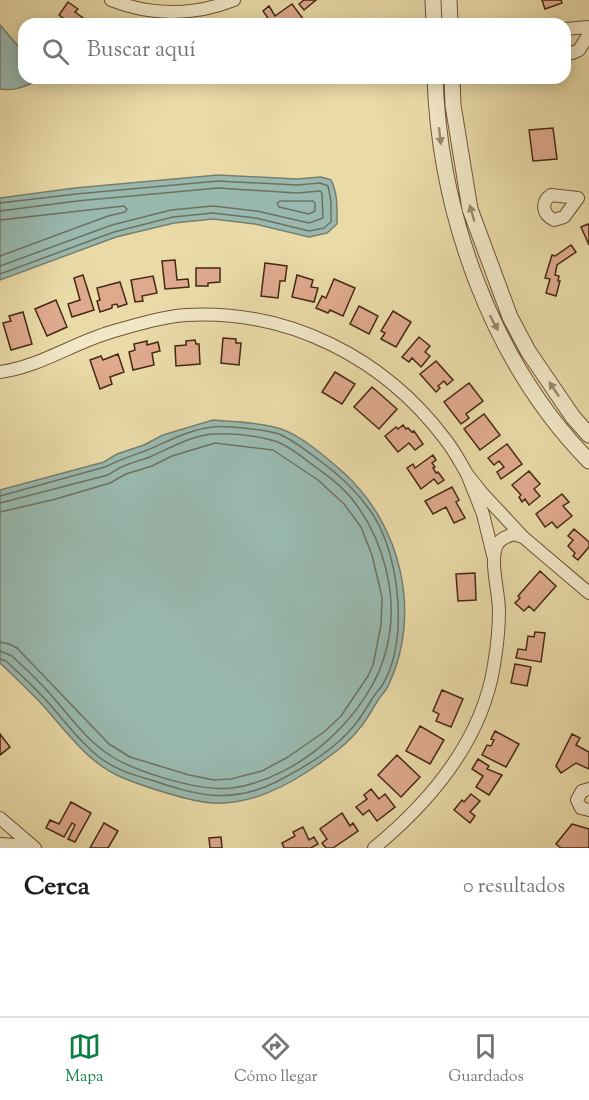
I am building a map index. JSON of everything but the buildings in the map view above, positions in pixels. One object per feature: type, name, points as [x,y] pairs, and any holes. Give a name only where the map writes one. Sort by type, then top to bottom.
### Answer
[{"type":"street","points":[[111,0],[142,10],[179,12],[206,9],[234,0]]},
{"type":"street","points":[[433,0],[434,18]]},
{"type":"street","points":[[449,0],[450,18]]},
{"type":"street","points":[[571,28],[589,27]]},
{"type":"street","points":[[571,52],[579,50],[589,34]]},
{"type":"street","points":[[436,84],[444,166],[454,213],[474,276],[489,313],[535,393],[589,461]]},
{"type":"street","points":[[452,84],[453,105],[470,209],[510,317],[528,351],[573,417],[589,435]]},
{"type":"street","points":[[0,372],[35,363],[109,333],[150,321],[184,315],[221,315],[285,325],[338,346],[388,379],[439,431],[483,495],[523,537],[589,593]]},
{"type":"street","points":[[374,848],[422,805],[439,785],[464,748],[480,713],[492,677],[498,643],[499,609],[494,558],[483,514],[467,474]]},
{"type":"street","points":[[494,558],[495,549],[504,538],[514,534],[523,537]]},
{"type":"street","points":[[589,789],[582,791],[577,800],[581,808],[589,810]]},
{"type":"street","points":[[0,818],[34,847]]},
{"type":"street","points":[[0,844],[34,847]]},
{"type":"water","points":[[0,25],[18,46],[18,84],[29,84],[16,89],[0,89]]},
{"type":"water","points":[[218,175],[297,179],[321,177],[331,180],[336,196],[337,224],[327,233],[309,237],[255,224],[213,219],[174,223],[116,237],[0,280],[0,198],[75,188]]},
{"type":"water","points":[[213,420],[256,424],[289,432],[306,442],[344,473],[364,494],[380,518],[392,544],[400,571],[404,600],[404,628],[399,657],[389,684],[354,735],[330,756],[288,783],[252,798],[226,803],[204,802],[180,797],[130,781],[108,771],[86,753],[39,701],[0,663],[0,490],[104,462],[117,454],[144,445],[163,435]]}]
